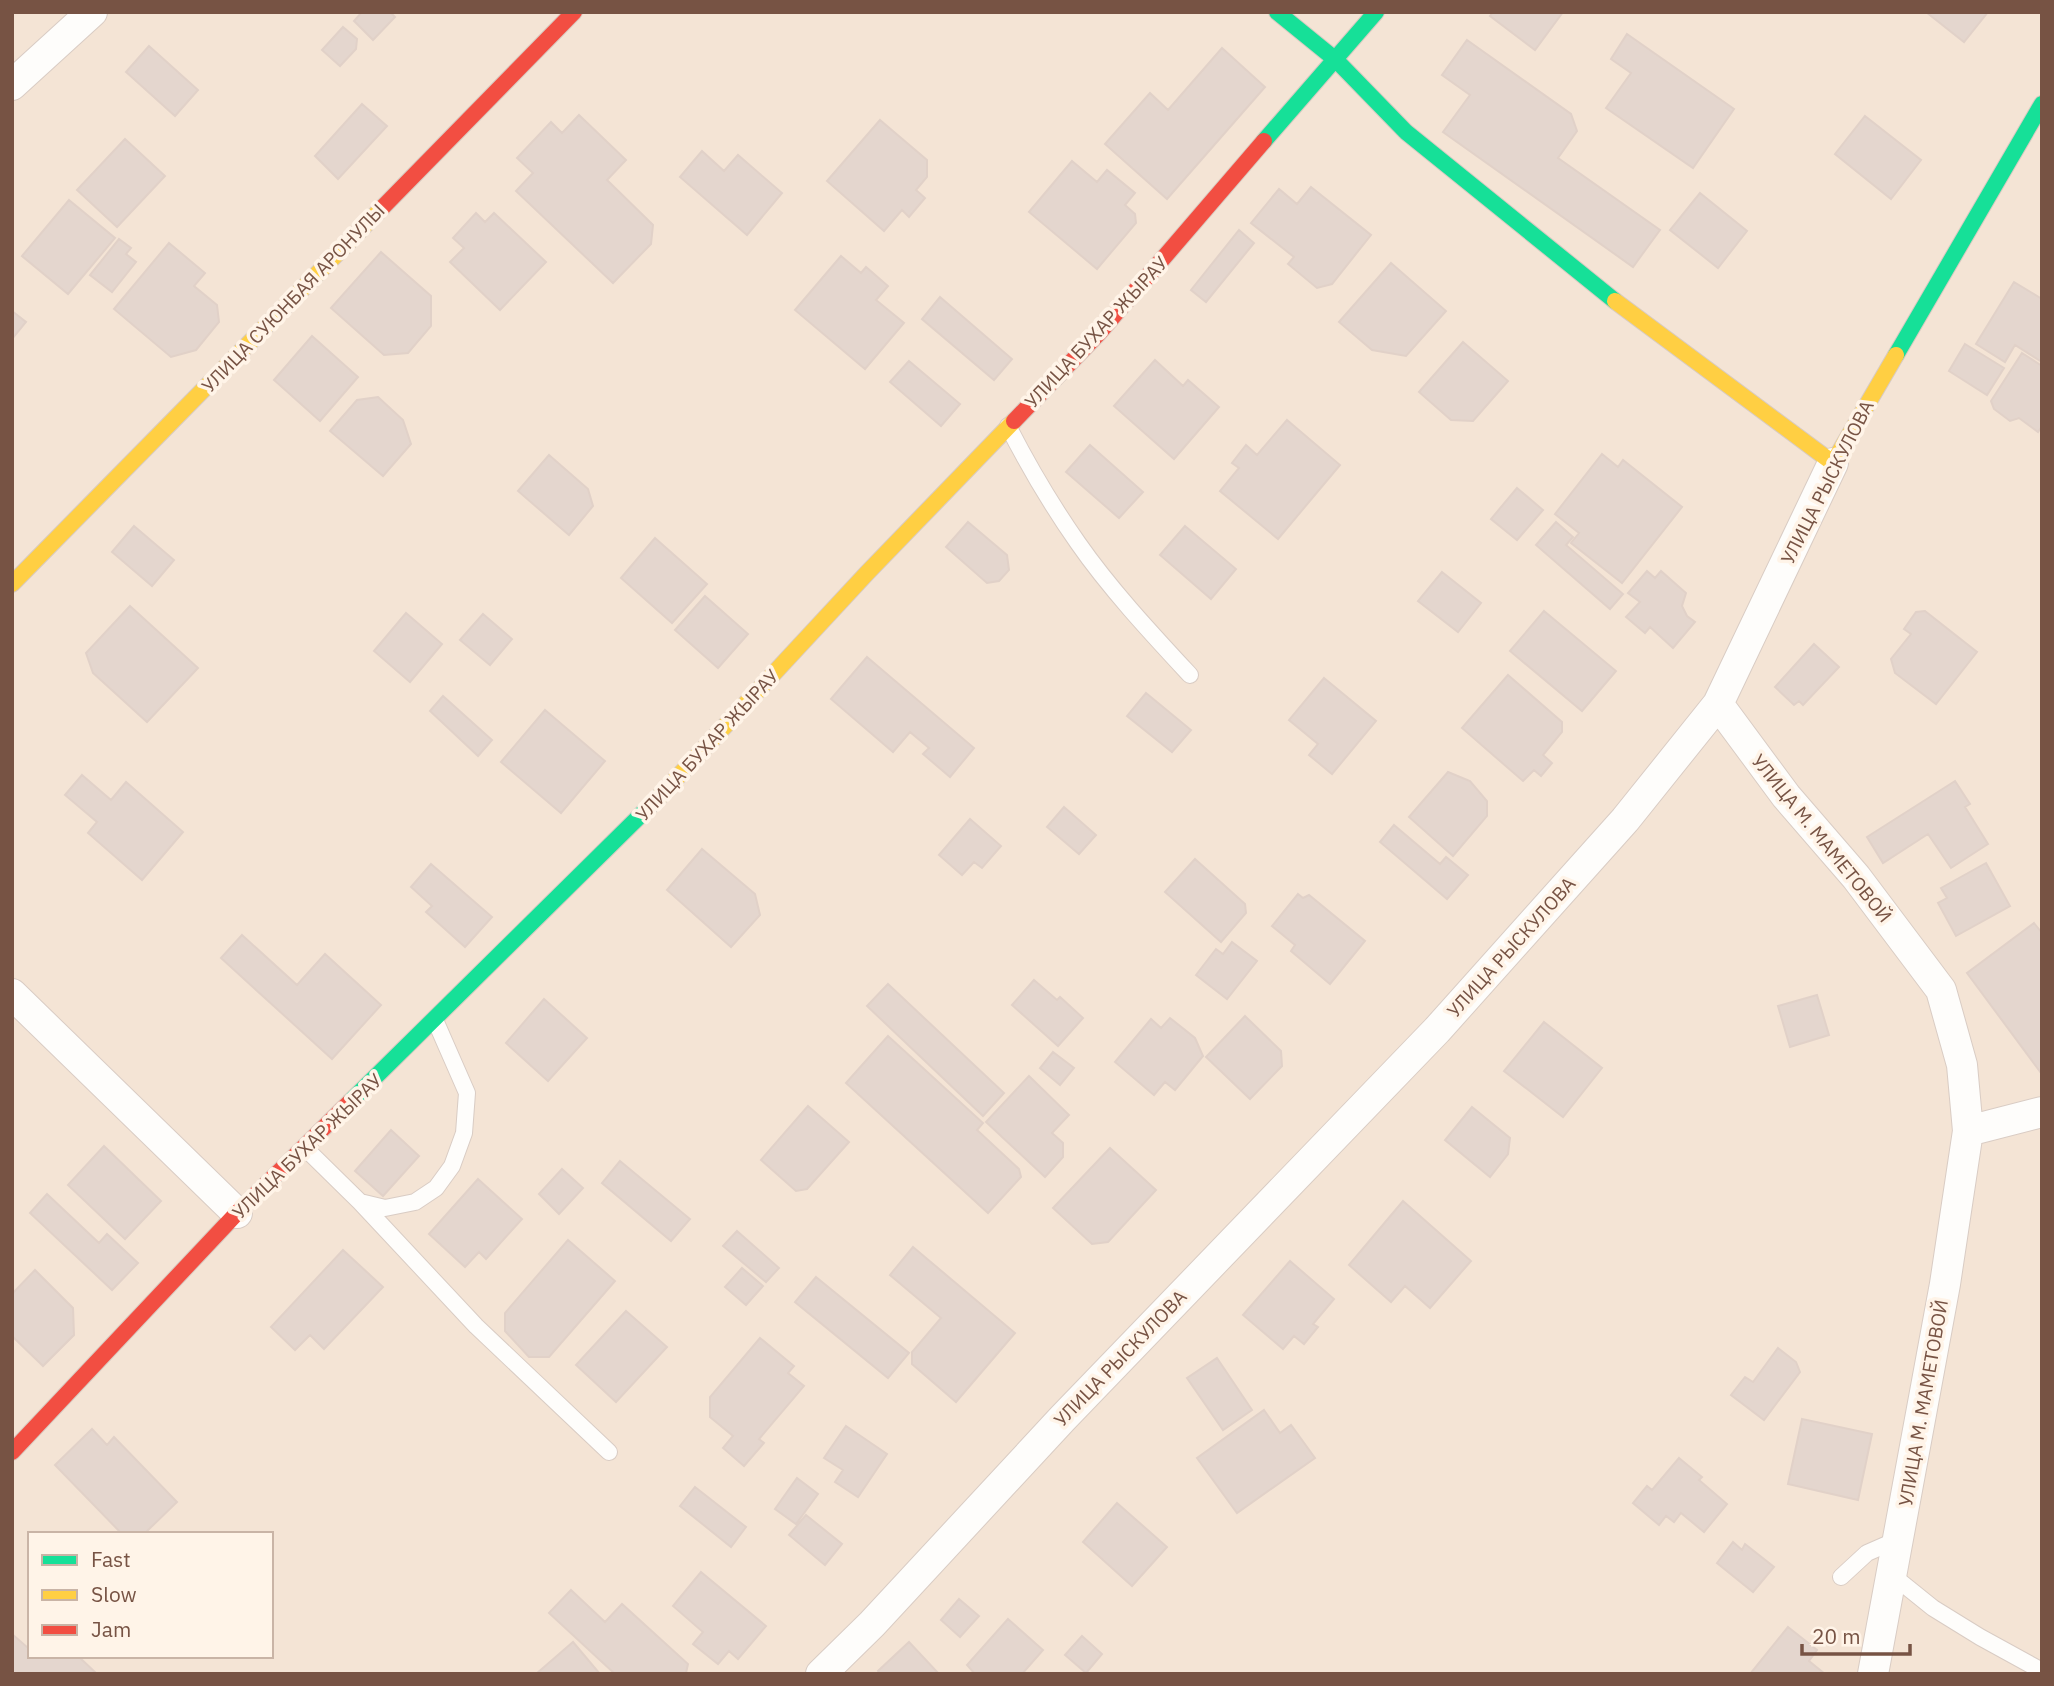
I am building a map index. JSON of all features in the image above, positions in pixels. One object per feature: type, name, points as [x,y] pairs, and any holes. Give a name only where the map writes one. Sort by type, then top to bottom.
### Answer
[{"type":"street","points":[[12,85],[92,12]]},
{"type":"street","name":"УЛИЦА СУЮНБАЯ АРОНУЛЫ","points":[[12,584],[574,12]]},
{"type":"street","points":[[1277,12],[1336,60],[1417,141],[1637,319],[1833,463]]},
{"type":"street","name":"УЛИЦА БУХАР ЖЫРАУ","points":[[12,1452],[237,1213],[639,818],[867,573],[1099,332],[1376,12]]},
{"type":"street","name":"УЛИЦА РЫСКУЛОВА","points":[[821,1674],[872,1624],[1091,1389],[1437,1030],[1625,820],[1718,704],[1833,463],[2042,104]]},
{"type":"street","name":"УЛИЦА М. МАМЕТОВОЙ","points":[[1718,704],[1786,796],[1856,877],[1941,990],[1962,1065],[1968,1131],[1945,1284],[1873,1674]]},
{"type":"street","points":[[12,994],[237,1213]]},
{"type":"street","points":[[1968,1131],[2039,1117]]},
{"type":"lane","points":[[1009,426],[1028,466],[1079,544],[1144,625],[1190,675]]},
{"type":"lane","points":[[360,1202],[385,1208],[415,1202],[436,1188],[452,1166],[464,1133],[467,1093],[435,1020]]},
{"type":"lane","points":[[304,1148],[360,1202],[476,1326],[609,1452]]},
{"type":"lane","points":[[1842,1577],[1867,1553],[1899,1539]]},
{"type":"lane","points":[[1892,1575],[1933,1608],[2042,1671]]},
{"type":"shaded area","points":[[12,12],[2042,12],[2042,1674],[12,1674]]},
{"type":"building","points":[[362,12],[390,12],[395,17],[373,40],[354,21]]},
{"type":"building","points":[[1493,12],[1563,12],[1535,50],[1490,16]]},
{"type":"building","points":[[1926,12],[1988,12],[1964,42]]},
{"type":"building","points":[[343,27],[357,39],[356,49],[340,66],[322,50]]},
{"type":"building","points":[[1627,34],[1734,109],[1693,168],[1606,108],[1631,73],[1611,59]]},
{"type":"building","points":[[1467,40],[1571,114],[1577,131],[1558,158],[1660,230],[1633,267],[1443,132],[1470,95],[1442,75]]},
{"type":"building","points":[[149,46],[198,90],[175,116],[126,72]]},
{"type":"building","points":[[1222,48],[1265,87],[1167,199],[1105,144],[1150,93],[1168,110]]},
{"type":"building","points":[[362,104],[387,126],[338,179],[315,156]]},
{"type":"building","points":[[579,115],[626,160],[607,180],[653,225],[651,244],[613,283],[516,191],[533,173],[517,158],[551,122],[562,133]]},
{"type":"building","points":[[1865,116],[1921,160],[1891,199],[1835,154]]},
{"type":"building","points":[[880,120],[927,160],[927,177],[916,190],[925,198],[909,217],[902,210],[884,231],[827,181]]},
{"type":"building","points":[[125,139],[165,176],[117,227],[77,190]]},
{"type":"building","points":[[702,151],[724,171],[738,155],[782,193],[747,235],[680,177]]},
{"type":"building","points":[[1072,161],[1097,182],[1107,170],[1135,193],[1125,205],[1135,214],[1136,223],[1097,269],[1029,212]]},
{"type":"building","points":[[1311,187],[1371,235],[1332,284],[1317,288],[1288,264],[1294,257],[1251,223],[1279,189],[1297,204]]},
{"type":"building","points":[[1700,193],[1747,231],[1718,268],[1670,230]]},
{"type":"building","points":[[69,200],[115,238],[68,294],[22,256]]},
{"type":"building","points":[[476,213],[485,222],[494,213],[546,262],[500,310],[450,262],[464,248],[453,238]]},
{"type":"building","points":[[1239,230],[1254,243],[1206,302],[1191,290]]},
{"type":"building","points":[[119,239],[131,248],[126,254],[136,262],[112,292],[90,275]]},
{"type":"building","points":[[169,243],[205,273],[194,286],[217,305],[219,322],[196,350],[171,357],[114,309]]},
{"type":"building","points":[[381,252],[431,296],[431,326],[408,353],[384,355],[331,308]]},
{"type":"building","points":[[841,256],[861,273],[866,267],[888,286],[876,300],[904,323],[865,369],[795,310]]},
{"type":"building","points":[[1391,263],[1446,311],[1406,356],[1372,350],[1339,322]]},
{"type":"building","points":[[2014,282],[2042,299],[2042,362],[2015,345],[2005,362],[1976,344]]},
{"type":"building","points":[[940,297],[1012,359],[994,380],[922,319]]},
{"type":"building","points":[[12,311],[26,322],[12,339]]},
{"type":"building","points":[[312,336],[358,377],[320,421],[274,380]]},
{"type":"building","points":[[1463,342],[1508,381],[1473,421],[1451,420],[1419,392]]},
{"type":"building","points":[[1965,344],[2004,368],[1987,395],[1949,371]]},
{"type":"building","points":[[2022,353],[2042,366],[2042,426],[2038,432],[2019,418],[2010,421],[1994,409],[1991,401]]},
{"type":"building","points":[[1155,360],[1183,386],[1188,380],[1219,407],[1174,459],[1114,406]]},
{"type":"building","points":[[909,361],[960,404],[941,426],[890,382]]},
{"type":"building","points":[[378,397],[403,420],[411,444],[383,476],[330,431],[357,400]]},
{"type":"building","points":[[1287,420],[1340,465],[1278,539],[1220,491],[1239,468],[1232,463],[1246,445],[1257,455]]},
{"type":"building","points":[[1090,445],[1143,492],[1119,518],[1066,472]]},
{"type":"building","points":[[1602,454],[1618,467],[1623,460],[1682,507],[1622,583],[1571,543],[1579,533],[1555,514]]},
{"type":"building","points":[[549,455],[588,489],[593,506],[569,535],[518,491]]},
{"type":"building","points":[[1517,488],[1543,510],[1517,540],[1491,519]]},
{"type":"building","points":[[968,522],[1007,555],[1009,570],[999,581],[987,583],[946,547]]},
{"type":"building","points":[[1556,522],[1573,537],[1566,545],[1623,594],[1610,609],[1536,545]]},
{"type":"building","points":[[134,526],[174,560],[152,586],[112,552]]},
{"type":"building","points":[[1185,526],[1236,569],[1211,599],[1160,555]]},
{"type":"building","points":[[655,538],[707,584],[672,623],[621,578]]},
{"type":"building","points":[[1647,571],[1655,578],[1661,571],[1686,593],[1682,606],[1687,616],[1695,622],[1673,648],[1650,627],[1645,633],[1626,617],[1640,602],[1628,593]]},
{"type":"building","points":[[1442,572],[1481,603],[1458,632],[1418,601]]},
{"type":"building","points":[[705,596],[748,634],[718,668],[675,630]]},
{"type":"building","points":[[130,606],[198,668],[147,722],[93,673],[86,653]]},
{"type":"building","points":[[1544,611],[1616,671],[1582,711],[1510,651]]},
{"type":"building","points":[[1925,611],[1977,652],[1936,704],[1895,673],[1891,659],[1911,634],[1904,629],[1916,612]]},
{"type":"building","points":[[406,613],[442,644],[410,682],[374,651]]},
{"type":"building","points":[[483,614],[512,639],[490,665],[460,640]]},
{"type":"building","points":[[1814,644],[1839,667],[1803,705],[1799,701],[1794,705],[1775,687]]},
{"type":"building","points":[[867,657],[974,748],[950,777],[923,754],[929,748],[910,732],[893,752],[831,699]]},
{"type":"building","points":[[1508,675],[1562,722],[1562,732],[1543,755],[1552,763],[1541,776],[1534,770],[1523,781],[1462,728]]},
{"type":"building","points":[[1324,678],[1376,721],[1332,774],[1309,755],[1318,744],[1289,720]]},
{"type":"building","points":[[1146,693],[1191,730],[1172,752],[1127,716]]},
{"type":"building","points":[[443,696],[492,740],[478,756],[430,711]]},
{"type":"building","points":[[545,710],[605,761],[561,813],[501,762]]},
{"type":"building","points":[[1448,772],[1470,781],[1487,801],[1487,816],[1453,856],[1409,817]]},
{"type":"building","points":[[82,775],[111,800],[126,782],[183,832],[142,880],[88,833],[97,822],[65,795]]},
{"type":"building","points":[[1955,781],[1970,804],[1965,807],[1988,844],[1951,868],[1928,834],[1883,863],[1867,837]]},
{"type":"building","points":[[1064,807],[1096,835],[1079,854],[1047,827]]},
{"type":"building","points":[[970,819],[1001,846],[982,868],[974,862],[962,875],[939,855]]},
{"type":"building","points":[[1394,825],[1440,864],[1446,857],[1468,875],[1447,899],[1380,842]]},
{"type":"building","points":[[702,849],[755,894],[760,915],[731,947],[667,890]]},
{"type":"building","points":[[1195,859],[1245,904],[1246,913],[1221,942],[1165,892]]},
{"type":"building","points":[[1986,863],[2010,906],[1956,936],[1938,903],[1947,898],[1941,888]]},
{"type":"building","points":[[431,864],[492,917],[465,947],[426,912],[432,906],[411,887]]},
{"type":"building","points":[[1298,894],[1303,898],[1309,895],[1365,941],[1330,984],[1291,951],[1295,945],[1272,926]]},
{"type":"building","points":[[2034,923],[2042,933],[2041,1073],[1967,973]]},
{"type":"building","points":[[242,935],[297,985],[325,954],[381,1005],[332,1059],[221,958]]},
{"type":"building","points":[[1232,942],[1257,961],[1227,999],[1196,975],[1216,949],[1223,954]]},
{"type":"building","points":[[1034,980],[1057,1000],[1060,997],[1083,1018],[1058,1046],[1012,1005]]},
{"type":"building","points":[[888,984],[1004,1093],[983,1116],[867,1006]]},
{"type":"building","points":[[1817,995],[1829,1035],[1790,1047],[1778,1006]]},
{"type":"building","points":[[544,999],[587,1038],[548,1081],[506,1043]]},
{"type":"building","points":[[1245,1016],[1281,1051],[1282,1066],[1250,1099],[1206,1057]]},
{"type":"building","points":[[1170,1018],[1195,1038],[1203,1056],[1175,1090],[1165,1082],[1154,1095],[1115,1062],[1151,1019],[1161,1028]]},
{"type":"building","points":[[1544,1022],[1602,1068],[1563,1117],[1504,1071]]},
{"type":"building","points":[[888,1036],[983,1123],[977,1130],[1019,1169],[1021,1177],[988,1213],[846,1083]]},
{"type":"building","points":[[1053,1052],[1074,1068],[1060,1085],[1040,1068]]},
{"type":"building","points":[[1029,1076],[1069,1115],[1052,1133],[1063,1143],[1063,1157],[1045,1177],[986,1122]]},
{"type":"building","points":[[808,1106],[849,1142],[807,1189],[796,1191],[761,1160]]},
{"type":"building","points":[[1472,1107],[1510,1138],[1508,1154],[1490,1177],[1445,1140]]},
{"type":"building","points":[[391,1130],[419,1156],[383,1196],[355,1171]]},
{"type":"building","points":[[104,1146],[161,1201],[125,1239],[68,1185]]},
{"type":"building","points":[[1110,1148],[1156,1190],[1108,1242],[1092,1244],[1053,1208]]},
{"type":"building","points":[[620,1161],[690,1219],[671,1241],[602,1183]]},
{"type":"building","points":[[562,1169],[583,1188],[559,1214],[539,1194]]},
{"type":"building","points":[[478,1179],[522,1219],[486,1259],[479,1252],[465,1267],[429,1234]]},
{"type":"building","points":[[47,1194],[99,1243],[107,1234],[138,1263],[112,1290],[30,1213]]},
{"type":"building","points":[[1403,1201],[1471,1261],[1430,1308],[1405,1286],[1391,1302],[1349,1265]]},
{"type":"building","points":[[737,1231],[779,1268],[766,1282],[723,1246]]},
{"type":"building","points":[[568,1240],[615,1281],[549,1357],[529,1357],[505,1331],[505,1313]]},
{"type":"building","points":[[913,1247],[1015,1333],[956,1402],[912,1364],[912,1352],[941,1318],[890,1275]]},
{"type":"building","points":[[343,1250],[383,1287],[324,1349],[310,1335],[295,1350],[271,1327]]},
{"type":"building","points":[[1290,1261],[1334,1299],[1313,1324],[1318,1327],[1304,1344],[1294,1336],[1283,1349],[1243,1315]]},
{"type":"building","points":[[742,1268],[763,1286],[746,1305],[725,1287]]},
{"type":"building","points":[[35,1270],[73,1308],[74,1335],[43,1366],[12,1336],[12,1294]]},
{"type":"building","points":[[816,1277],[909,1353],[888,1378],[795,1302]]},
{"type":"building","points":[[626,1311],[667,1347],[616,1402],[576,1365]]},
{"type":"building","points":[[760,1338],[794,1366],[788,1373],[804,1386],[759,1439],[764,1443],[744,1466],[723,1448],[733,1436],[710,1417],[710,1397]]},
{"type":"building","points":[[1778,1348],[1796,1362],[1800,1372],[1764,1420],[1731,1395],[1745,1377],[1753,1382]]},
{"type":"building","points":[[1217,1358],[1252,1410],[1223,1430],[1187,1378]]},
{"type":"building","points":[[1264,1410],[1280,1433],[1291,1425],[1315,1458],[1237,1513],[1197,1458]]},
{"type":"building","points":[[1802,1419],[1872,1434],[1858,1500],[1788,1484]]},
{"type":"building","points":[[846,1426],[887,1454],[858,1497],[835,1482],[843,1470],[824,1458]]},
{"type":"building","points":[[92,1429],[107,1445],[114,1437],[177,1502],[146,1532],[120,1532],[55,1465]]},
{"type":"building","points":[[1679,1458],[1702,1477],[1699,1480],[1727,1504],[1704,1532],[1681,1513],[1674,1522],[1666,1516],[1659,1525],[1633,1503],[1647,1486],[1652,1490]]},
{"type":"building","points":[[797,1478],[818,1494],[796,1524],[775,1509]]},
{"type":"building","points":[[695,1487],[746,1527],[731,1547],[680,1506]]},
{"type":"building","points":[[1117,1503],[1167,1547],[1132,1586],[1083,1542]]},
{"type":"building","points":[[806,1515],[842,1544],[825,1565],[789,1535]]},
{"type":"building","points":[[1733,1542],[1742,1550],[1745,1544],[1774,1567],[1753,1592],[1717,1563]]},
{"type":"building","points":[[701,1572],[766,1626],[738,1659],[729,1651],[718,1664],[693,1644],[703,1632],[673,1606]]},
{"type":"building","points":[[571,1590],[605,1622],[622,1604],[688,1664],[686,1673],[615,1674],[549,1613]]},
{"type":"building","points":[[959,1599],[979,1616],[960,1637],[941,1620]]},
{"type":"building","points":[[1008,1619],[1043,1650],[1022,1674],[975,1674],[967,1665]]},
{"type":"building","points":[[1788,1627],[1817,1650],[1809,1661],[1825,1674],[1750,1674]]},
{"type":"building","points":[[12,1634],[28,1648],[28,1658],[80,1658],[97,1674],[12,1674]]},
{"type":"building","points":[[1082,1636],[1102,1654],[1086,1673],[1065,1655]]},
{"type":"building","points":[[573,1642],[600,1674],[536,1674]]},
{"type":"building","points":[[909,1642],[939,1674],[880,1674],[878,1671]]},
{"type":"traffic: fast","points":[[1277,12],[1336,60],[1406,132],[1615,301]]},
{"type":"traffic: fast","points":[[1264,141],[1376,12]]},
{"type":"traffic: fast","points":[[1896,355],[2042,104]]},
{"type":"traffic: fast","points":[[350,1102],[660,796]]},
{"type":"traffic: slow","points":[[12,584],[383,207]]},
{"type":"traffic: slow","points":[[1615,301],[1833,463],[1896,355]]},
{"type":"traffic: slow","points":[[660,796],[867,573],[1014,421]]},
{"type":"traffic: jam","points":[[383,207],[574,12]]},
{"type":"traffic: jam","points":[[1014,421],[1099,333],[1264,141]]},
{"type":"traffic: jam","points":[[12,1452],[237,1213],[350,1102]]}]
